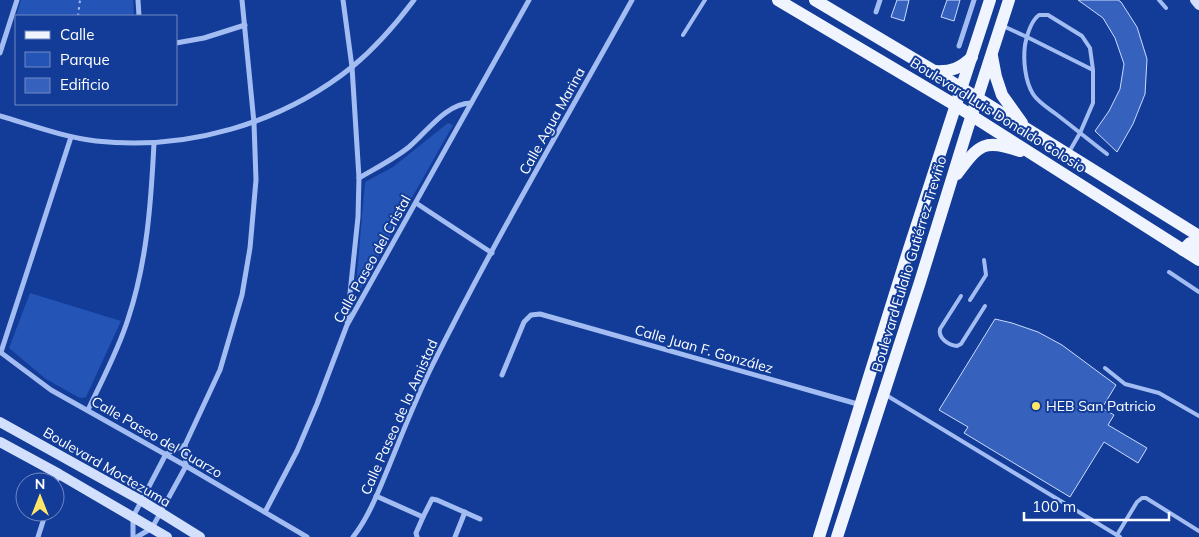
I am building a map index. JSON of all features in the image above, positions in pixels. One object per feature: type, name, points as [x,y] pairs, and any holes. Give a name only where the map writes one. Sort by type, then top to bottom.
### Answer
[{"type":"main road","name":"Boulevard Luis Donaldo Colosio","points":[[778,0],[972,115],[1199,260]]},
{"type":"main road","name":"Boulevard Luis Donaldo Colosio","points":[[815,0],[934,71],[1199,236]]},
{"type":"main road","name":"Boulevard Eulalio Gutiérrez Treviño","points":[[819,537],[990,0]]},
{"type":"main road","name":"Boulevard Eulalio Gutiérrez Treviño","points":[[838,537],[1009,0]]},
{"type":"main road","points":[[1195,0],[1199,5]]},
{"type":"main road","points":[[991,54],[1002,95],[1026,129]]},
{"type":"main road","points":[[934,71],[952,71],[966,63],[972,56]]},
{"type":"main road","points":[[952,179],[973,153],[986,145],[1005,146],[1043,160]]},
{"type":"main road","points":[[1183,250],[1190,243],[1199,247]]},
{"type":"main road","points":[[895,294],[905,289],[919,286]]},
{"type":"main road","name":"Boulevard Moctezuma","points":[[0,422],[142,501],[200,537]]},
{"type":"main road","points":[[0,442],[55,472]]},
{"type":"main road","points":[[65,477],[167,537]]},
{"type":"street","points":[[0,53],[13,22],[17,0]]},
{"type":"street","points":[[138,0],[139,15]]},
{"type":"street","points":[[137,537],[152,528],[186,466],[185,445],[220,370],[242,295],[250,248],[256,180],[254,123],[242,0]]},
{"type":"street","points":[[344,0],[352,67],[359,178],[358,217],[347,325]]},
{"type":"street","points":[[0,116],[71,137],[112,142],[154,143],[218,133],[254,123],[321,88],[352,67],[399,19],[414,0]]},
{"type":"street","name":"Calle Paseo del Cristal","points":[[265,512],[297,451],[347,325],[529,0]]},
{"type":"street","name":"Calle Agua Marina","points":[[492,253],[632,0]]},
{"type":"street","points":[[876,12],[880,0]]},
{"type":"street","points":[[959,46],[974,0]]},
{"type":"street","points":[[178,43],[204,38],[245,24]]},
{"type":"street","points":[[359,178],[389,161],[454,107],[472,103]]},
{"type":"street","points":[[0,352],[71,137]]},
{"type":"street","points":[[88,410],[118,347],[137,285],[151,205],[154,143]]},
{"type":"street","points":[[416,203],[492,253]]},
{"type":"street","name":"Calle Paseo de la Amistad","points":[[353,537],[376,496],[418,395],[492,253]]},
{"type":"street","name":"Calle Juan F. González","points":[[502,375],[524,322],[531,315],[540,314],[861,405]]},
{"type":"street","name":"Calle Paseo del Cuarzo","points":[[0,352],[51,390],[166,454],[307,537]]},
{"type":"street","points":[[133,537],[134,517],[166,454],[185,445]]},
{"type":"street","points":[[376,496],[422,516]]},
{"type":"street","points":[[417,537],[416,533],[422,516],[431,500],[435,499],[480,519]]},
{"type":"street","points":[[455,537],[465,512]]},
{"type":"street","points":[[38,537],[43,522]]},
{"type":"lane","points":[[683,35],[705,0]]},
{"type":"lane","points":[[1159,0],[1166,8]]},
{"type":"lane","points":[[1068,155],[1080,133],[1093,103],[1093,70],[1090,48],[1082,36],[1048,15],[1043,14],[1036,17],[1027,36],[1025,69],[1030,88],[1033,94],[1080,133],[1107,154]]},
{"type":"lane","points":[[1001,26],[1027,36],[1093,70]]},
{"type":"lane","points":[[970,300],[986,274],[984,260]]},
{"type":"lane","points":[[1169,272],[1199,292]]},
{"type":"lane","points":[[961,296],[940,329],[940,337],[952,345],[957,346],[961,344],[985,306]]},
{"type":"lane","points":[[1105,368],[1125,384],[1159,393],[1199,416]]},
{"type":"lane","points":[[884,394],[1118,536],[1137,502],[1142,498],[1146,498],[1199,531]]},
{"type":"path","points":[[78,15],[80,0]]},
{"type":"green space","points":[[21,0],[133,0],[134,15],[16,15]]},
{"type":"green space","points":[[448,123],[453,125],[361,288],[356,285],[365,182],[393,167]]},
{"type":"green space","points":[[30,293],[121,321],[86,397],[78,397],[46,379],[9,348]]},
{"type":"building","points":[[897,0],[909,0],[904,21],[891,17]]},
{"type":"building","points":[[947,0],[960,0],[954,21],[941,17]]},
{"type":"building","points":[[1078,0],[1118,0],[1121,2],[1137,27],[1147,59],[1145,94],[1133,124],[1117,152],[1095,131],[1109,111],[1120,89],[1124,64],[1115,38],[1103,18]]},
{"type":"building","points":[[995,319],[1038,332],[1062,345],[1116,385],[1102,408],[1114,415],[1108,425],[1147,448],[1138,463],[1104,442],[1070,497],[964,433],[968,427],[939,410]]},
{"type":"place","name":"HEB San Patricio","points":[[1036,406]]}]
